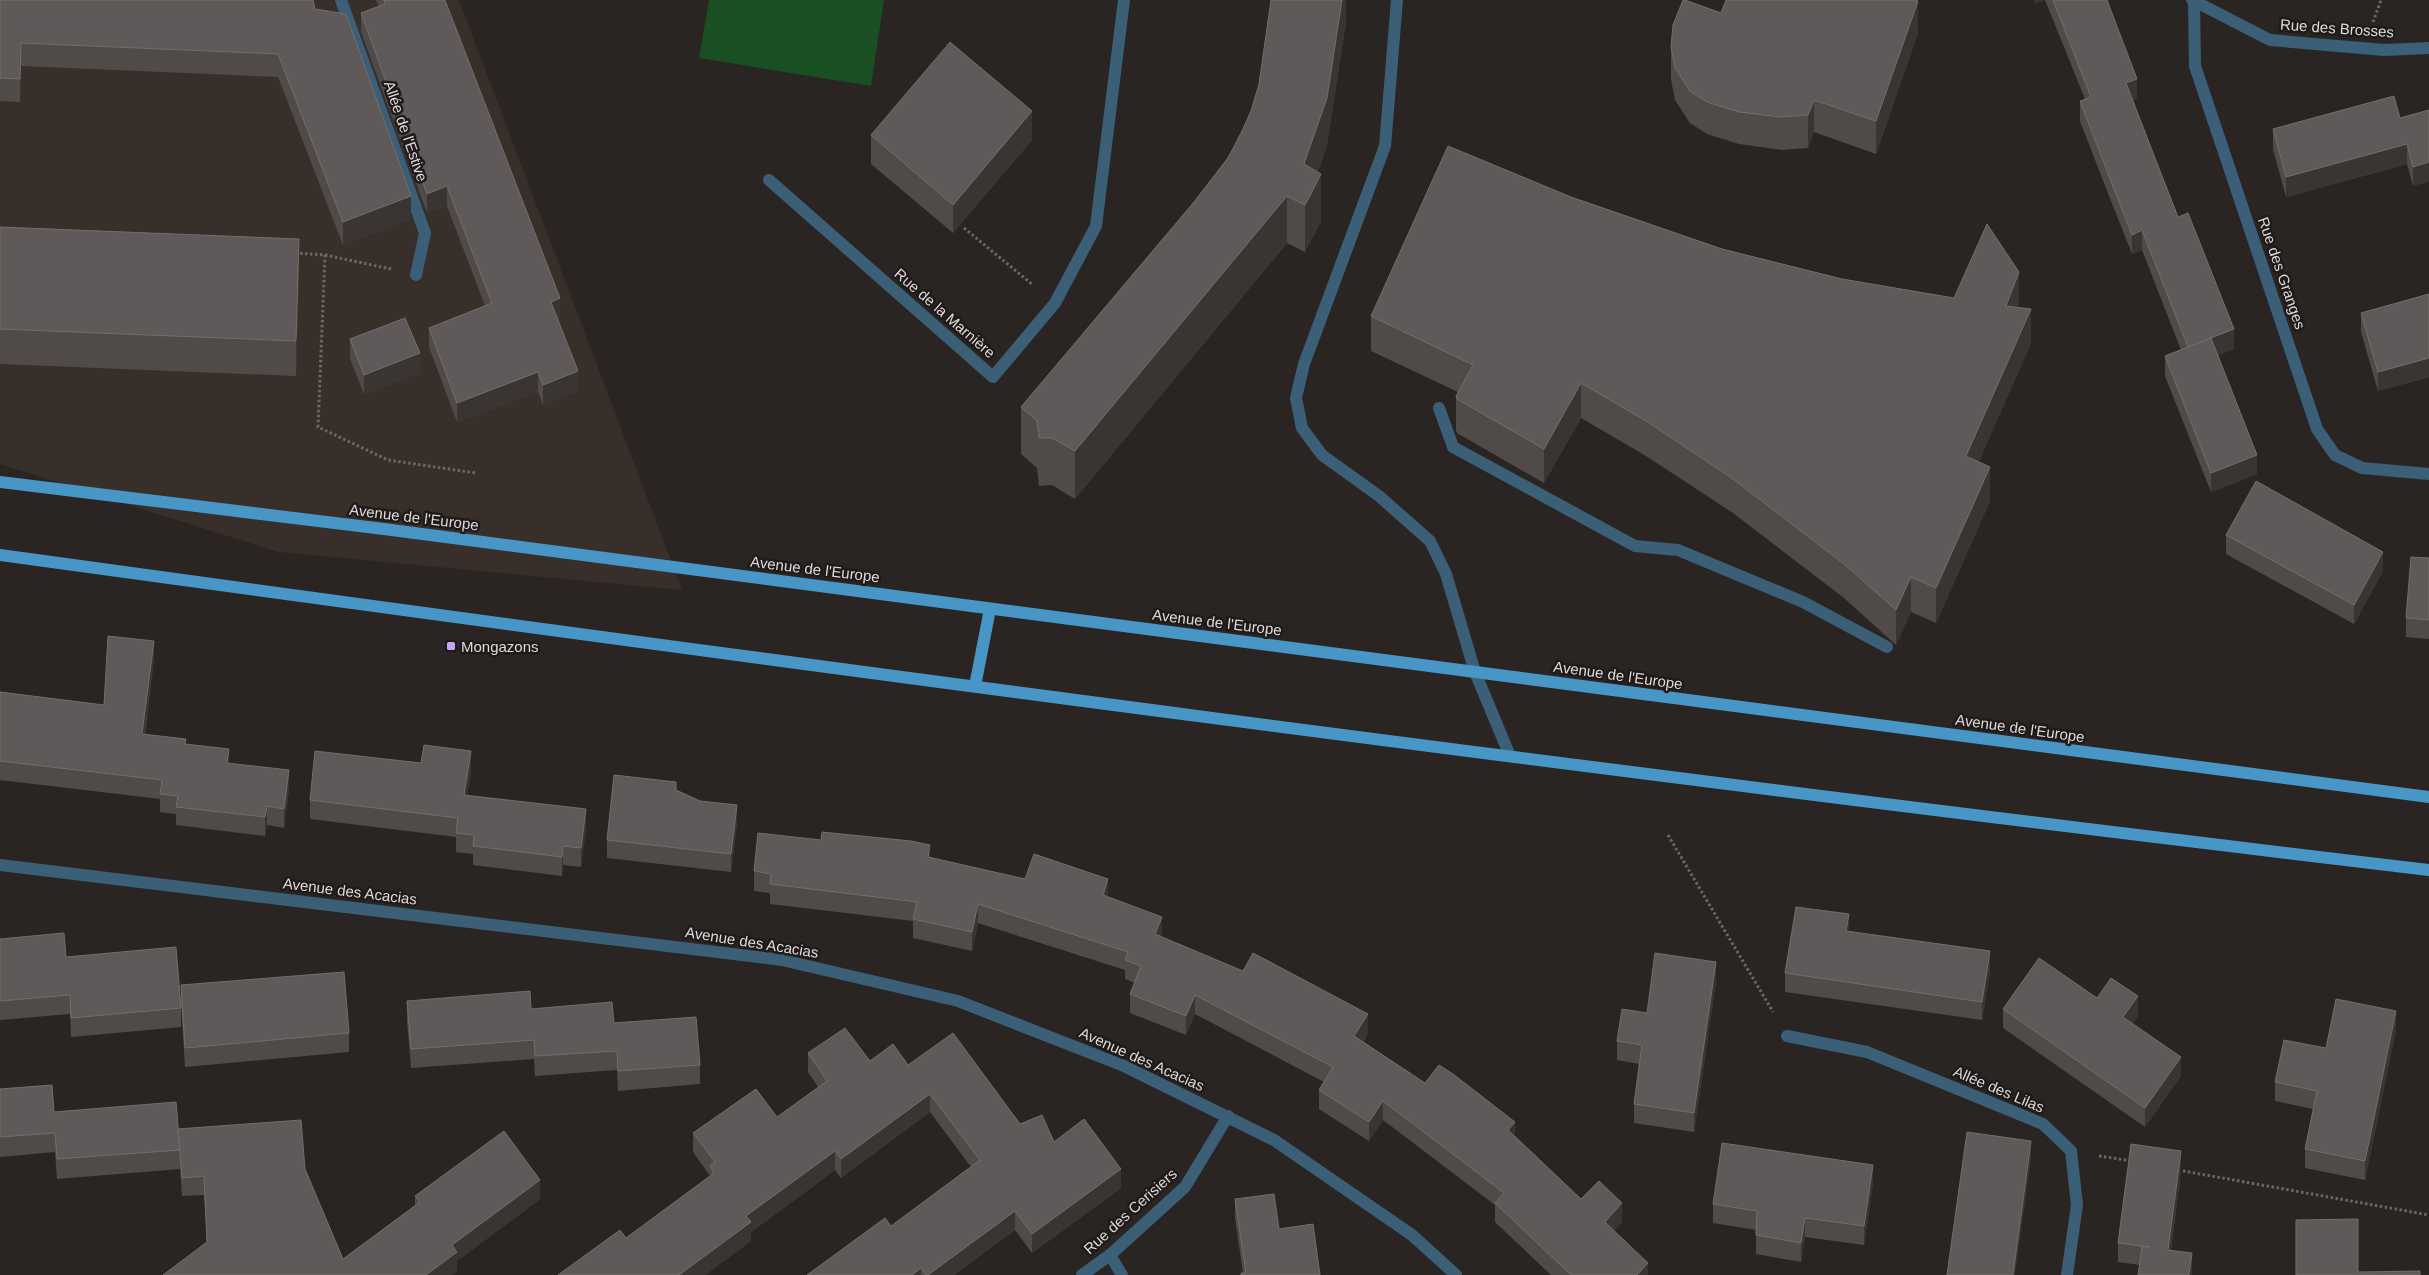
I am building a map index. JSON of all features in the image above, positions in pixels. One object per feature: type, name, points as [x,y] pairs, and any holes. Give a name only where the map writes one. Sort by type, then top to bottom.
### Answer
[{"type":"main road","name":"Avenue de l'Europe","points":[[0,482],[1475,672],[2429,798]]},
{"type":"main road","points":[[0,555],[1510,756],[2092,830],[2429,870]]},
{"type":"main road","points":[[975,686],[990,609]]},
{"type":"street","name":"Allée de l'Estive","points":[[341,0],[344,2],[425,233],[416,274]]},
{"type":"street","name":"Rue de la Marnière","points":[[769,180],[993,377],[1055,303],[1096,226],[1124,0]]},
{"type":"street","points":[[1397,0],[1385,146],[1304,364],[1296,398],[1302,428],[1322,455],[1379,496],[1430,541],[1446,574],[1475,672],[1510,756]]},
{"type":"street","name":"Rue des Brosses","points":[[2193,1],[2270,40],[2384,50],[2429,48]]},
{"type":"street","name":"Rue des Granges","points":[[2193,1],[2195,66],[2317,429],[2335,454],[2362,468],[2429,474]]},
{"type":"street","points":[[1439,408],[1453,447],[1635,546],[1678,550],[1803,602],[1887,647]]},
{"type":"street","name":"Avenue des Acacias","points":[[0,865],[782,960],[958,1001],[1124,1066],[1274,1140],[1412,1234],[1456,1275]]},
{"type":"street","name":"Allée des Lilas","points":[[1787,1036],[1867,1052],[2043,1124],[2071,1150]]},
{"type":"street","name":"Rue des Cerisiers","points":[[1082,1275],[1110,1255],[1185,1187],[1228,1116]]},
{"type":"street","points":[[2067,1275],[2077,1205],[2071,1150]]},
{"type":"street","points":[[1110,1255],[1122,1275]]},
{"type":"path","points":[[964,228],[1055,303]]},
{"type":"path","points":[[286,253],[325,255],[416,274]]},
{"type":"path","points":[[325,255],[318,427],[388,460],[476,473]]},
{"type":"path","points":[[1668,835],[1787,1036]]},
{"type":"path","points":[[2071,1150],[2139,1163]]},
{"type":"path","points":[[2178,1170],[2429,1215]]},
{"type":"shaded area","points":[[0,0],[459,0],[682,590],[278,552],[0,464]]},
{"type":"green space","points":[[709,0],[884,0],[871,86],[699,58]]},
{"type":"building","points":[[0,0],[313,0],[315,9],[346,14],[411,196],[343,222],[278,54],[21,43],[20,79],[0,78]]},
{"type":"building","points":[[384,0],[445,0],[560,298],[551,302],[578,371],[543,385],[538,372],[457,403],[429,328],[492,303],[447,186],[427,194],[361,13],[385,4]]},
{"type":"building","points":[[1271,0],[1342,0],[1327,98],[1304,164],[1321,174],[1305,205],[1287,196],[1075,451],[1052,438],[1039,438],[1037,421],[1021,407],[1194,202],[1228,158],[1251,111],[1259,84]]},
{"type":"building","points":[[1683,0],[1721,13],[1726,0],[1918,1],[1876,121],[1814,100],[1808,115],[1781,117],[1739,112],[1707,102],[1690,91],[1675,68],[1671,47],[1673,25]]},
{"type":"building","points":[[2053,0],[2107,0],[2137,79],[2126,83],[2153,153],[2178,217],[2188,213],[2234,329],[2188,347],[2142,230],[2132,235],[2109,176],[2080,101],[2091,97]]},
{"type":"building","points":[[950,42],[1032,111],[953,205],[871,135]]},
{"type":"building","points":[[2394,96],[2400,118],[2429,110],[2429,162],[2413,167],[2407,144],[2286,177],[2273,129]]},
{"type":"building","points":[[1448,146],[1571,197],[1722,249],[1842,279],[1954,298],[1987,224],[2019,272],[2006,306],[2031,309],[1966,456],[1990,467],[1936,588],[1911,577],[1896,610],[1844,564],[1733,479],[1646,421],[1581,383],[1544,449],[1457,399],[1456,396],[1473,365],[1371,316]]},
{"type":"building","points":[[0,227],[299,239],[296,341],[0,329]]},
{"type":"building","points":[[2429,294],[2429,358],[2378,372],[2361,313]]},
{"type":"building","points":[[405,318],[420,353],[364,375],[350,339]]},
{"type":"building","points":[[2211,338],[2257,455],[2211,473],[2165,356]]},
{"type":"building","points":[[2256,481],[2383,552],[2354,605],[2226,535]]},
{"type":"building","points":[[2411,557],[2429,558],[2429,620],[2406,618]]},
{"type":"building","points":[[108,636],[154,641],[142,734],[186,739],[185,744],[229,749],[227,763],[289,770],[284,809],[267,806],[265,817],[176,807],[178,796],[160,794],[162,780],[0,761],[0,692],[104,705]]},
{"type":"building","points":[[424,745],[471,751],[464,795],[586,809],[581,848],[563,846],[562,857],[473,846],[474,835],[456,833],[458,818],[310,800],[315,751],[421,763]]},
{"type":"building","points":[[614,775],[676,782],[676,790],[700,801],[737,805],[731,854],[607,840]]},
{"type":"building","points":[[822,832],[911,841],[930,845],[928,857],[1025,879],[1034,854],[1108,879],[1103,895],[1162,917],[1155,934],[1243,971],[1253,953],[1368,1014],[1354,1036],[1425,1083],[1439,1065],[1453,1074],[1515,1122],[1508,1130],[1581,1199],[1599,1181],[1622,1203],[1605,1222],[1648,1263],[1637,1275],[1571,1275],[1495,1203],[1504,1193],[1383,1101],[1369,1122],[1319,1090],[1333,1067],[1195,995],[1186,1016],[1130,994],[1141,966],[1125,960],[1128,952],[978,904],[972,932],[913,919],[917,902],[770,884],[771,874],[754,871],[758,833],[821,840]]},
{"type":"building","points":[[1796,907],[1849,914],[1846,931],[1990,951],[1982,1002],[1785,973]]},
{"type":"building","points":[[64,933],[66,957],[176,947],[181,1008],[71,1018],[70,995],[0,1001],[0,939]]},
{"type":"building","points":[[1655,953],[1716,962],[1694,1113],[1634,1104],[1642,1045],[1617,1041],[1622,1009],[1647,1013]]},
{"type":"building","points":[[2039,958],[2097,998],[2111,978],[2138,996],[2123,1017],[2181,1057],[2145,1108],[2003,1009]]},
{"type":"building","points":[[344,972],[349,1033],[185,1048],[181,985]]},
{"type":"building","points":[[530,991],[531,1009],[612,1002],[614,1023],[696,1017],[700,1065],[618,1071],[617,1051],[535,1056],[534,1040],[411,1049],[407,1001]]},
{"type":"building","points":[[2336,999],[2396,1011],[2365,1161],[2305,1149],[2317,1091],[2275,1082],[2284,1040],[2326,1048]]},
{"type":"building","points":[[845,1028],[870,1061],[893,1044],[908,1065],[953,1033],[1020,1124],[1042,1115],[1054,1142],[1084,1119],[1121,1169],[1032,1234],[1015,1211],[928,1275],[921,1268],[912,1275],[807,1275],[885,1218],[891,1226],[980,1160],[930,1094],[841,1159],[835,1151],[746,1216],[751,1222],[679,1275],[558,1275],[620,1230],[626,1238],[714,1173],[710,1166],[715,1162],[693,1133],[756,1089],[777,1117],[827,1081],[808,1053]]},
{"type":"building","points":[[52,1085],[54,1112],[176,1102],[180,1150],[57,1159],[55,1133],[0,1137],[0,1089]]},
{"type":"building","points":[[301,1120],[305,1169],[343,1259],[420,1202],[415,1196],[504,1131],[540,1180],[452,1245],[457,1252],[426,1275],[163,1275],[207,1242],[204,1176],[182,1178],[178,1129]]},
{"type":"building","points":[[1967,1132],[2031,1141],[2013,1275],[1947,1275]]},
{"type":"building","points":[[1722,1143],[1873,1165],[1864,1226],[1805,1218],[1801,1243],[1756,1235],[1757,1211],[1713,1204]]},
{"type":"building","points":[[2131,1144],[2181,1151],[2168,1250],[2192,1253],[2189,1275],[2138,1275],[2142,1246],[2118,1243]]},
{"type":"building","points":[[1274,1194],[1279,1229],[1313,1224],[1320,1275],[1241,1275],[1241,1273],[1246,1273],[1235,1199]]},
{"type":"building","points":[[2358,1219],[2358,1272],[2420,1271],[2420,1275],[2296,1275],[2296,1220]]},
{"type":"place","name":"Mongazons","points":[[451,646]]}]
